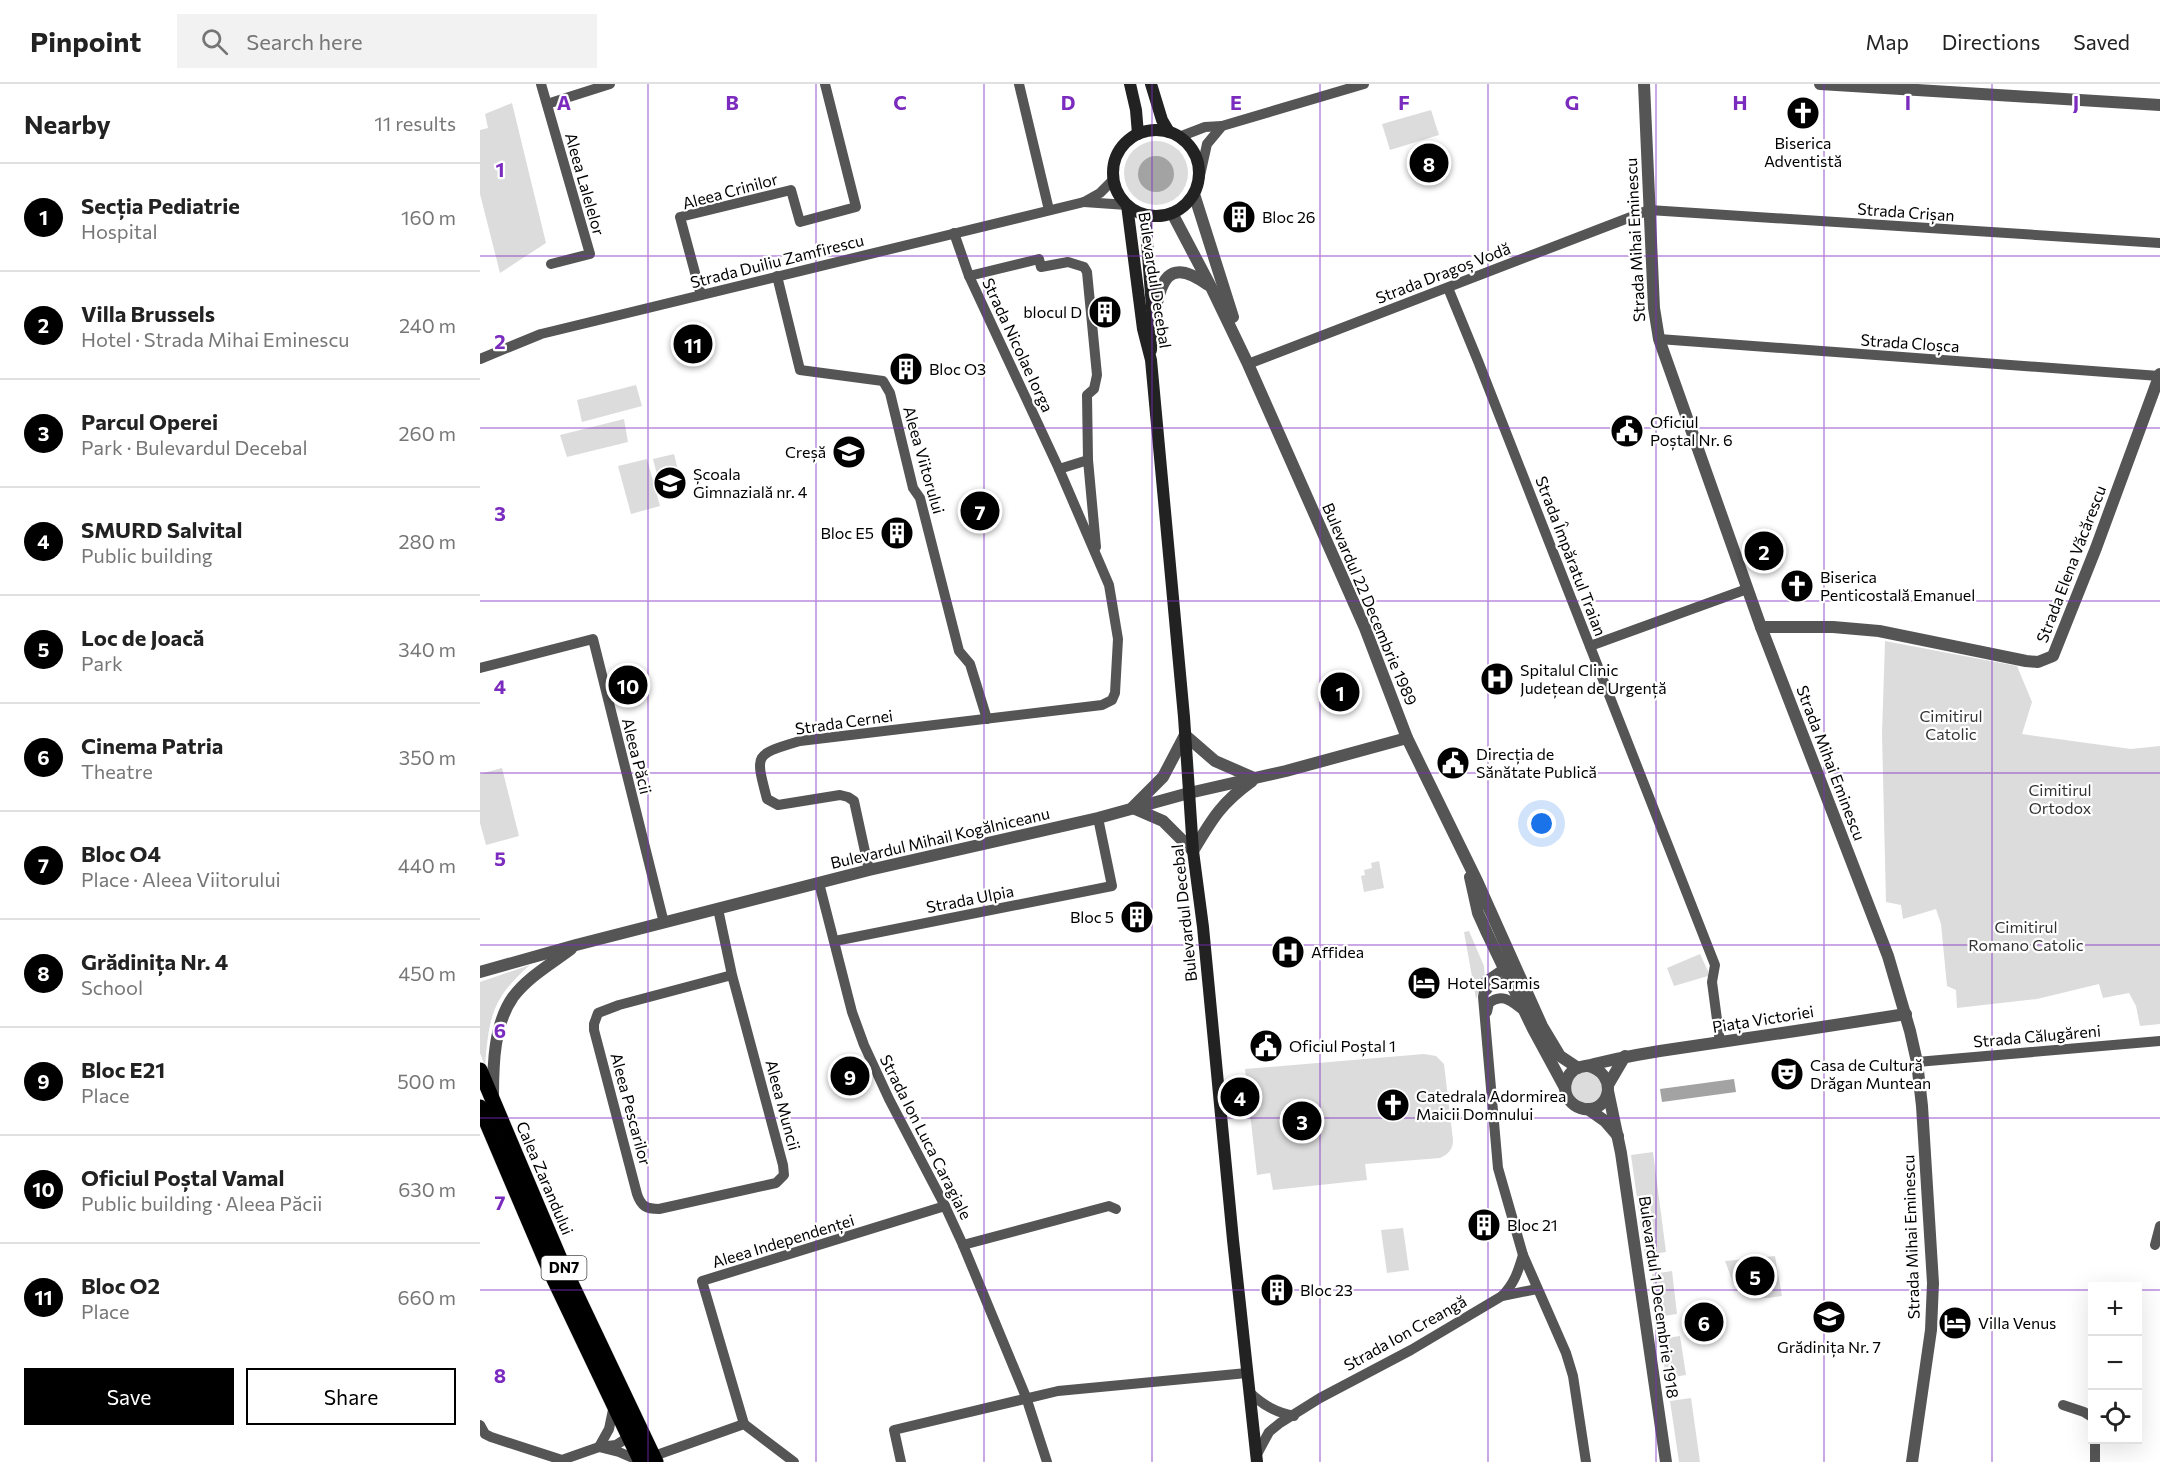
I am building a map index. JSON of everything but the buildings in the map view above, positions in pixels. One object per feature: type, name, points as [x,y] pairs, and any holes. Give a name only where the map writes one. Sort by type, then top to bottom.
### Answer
[{"type":"main road","points":[[1130,84],[1136,110],[1138,134]]},
{"type":"main road","points":[[1151,84],[1162,120],[1195,155],[1199,180],[1194,194],[1180,209],[1159,216],[1145,215],[1127,205],[1116,189],[1113,180],[1114,163],[1125,143],[1138,134],[1149,131],[1174,135]]},
{"type":"main road","name":"Bulevardul Decebal","points":[[1127,205],[1143,329],[1151,360],[1185,735],[1193,851],[1203,927],[1257,1459]]},
{"type":"main road","name":"Bulevardul Decebal","points":[[1145,215],[1154,321],[1151,360]]},
{"type":"main road","name":"Calea Zarandului","points":[[480,1071],[486,1105],[550,1271],[614,1405],[635,1433]]},
{"type":"main road","name":"Calea Zarandului","points":[[486,1105],[563,1266],[648,1460]]},
{"type":"street","name":"Aleea Lalelelor","points":[[541,84],[590,254],[551,264]]},
{"type":"street","points":[[546,104],[610,84]]},
{"type":"street","name":"Aleea Crinilor","points":[[701,295],[680,217],[791,190],[800,222],[856,207],[825,84]]},
{"type":"street","points":[[1019,84],[1049,210]]},
{"type":"street","points":[[1174,135],[1205,127],[1222,126],[1339,87],[1364,84]]},
{"type":"street","name":"Strada Mihai Eminescu","points":[[1644,84],[1654,308],[1659,339],[1761,627],[1875,922],[1906,1014],[1917,1062],[1923,1116],[1933,1283],[1931,1330],[1912,1462]]},
{"type":"street","points":[[1820,84],[2160,105]]},
{"type":"street","points":[[1199,180],[1207,144],[1222,126]]},
{"type":"street","points":[[1084,202],[1100,193],[1113,180]]},
{"type":"street","name":"Bulevardul 22 Decembrie 1989","points":[[1194,194],[1248,364]]},
{"type":"street","points":[[1084,202],[1127,205]]},
{"type":"street","name":"Strada Duiliu Zamfirescu","points":[[480,359],[541,334],[1084,202]]},
{"type":"street","name":"Strada Crișan","points":[[1649,210],[2160,243]]},
{"type":"street","name":"Strada Dragoș Vodă","points":[[1248,364],[1649,210]]},
{"type":"street","name":"Bulevardul 22 Decembrie 1989","points":[[1172,213],[1212,287],[1248,364],[1365,628],[1407,738],[1465,855],[1554,1048],[1567,1062],[1583,1067]]},
{"type":"street","name":"Strada Nicolae Iorga","points":[[954,233],[969,276],[1059,469],[1109,585],[1118,639],[1115,693],[1112,700],[1102,705]]},
{"type":"street","points":[[969,276],[1039,259],[1041,267],[1068,262],[1084,267],[1089,281],[1096,375],[1094,389],[1087,395],[1088,460],[1097,557]]},
{"type":"street","points":[[1154,321],[1161,286],[1174,273],[1189,274],[1212,287]]},
{"type":"street","name":"Aleea Viitorului","points":[[777,276],[800,369],[883,381],[890,393],[914,488],[920,498],[959,651],[970,664],[987,719]]},
{"type":"street","name":"Strada Împăratul Traian","points":[[1448,288],[1715,965],[1712,982],[1720,1042]]},
{"type":"street","name":"Strada Cloșca","points":[[1659,339],[2160,375]]},
{"type":"street","name":"Strada Elena Văcărescu","points":[[1761,627],[1833,627],[1879,631],[2026,661],[2038,662],[2053,656],[2160,375]]},
{"type":"street","points":[[1059,469],[1088,460]]},
{"type":"street","points":[[1590,646],[1747,589]]},
{"type":"street","name":"Aleea Păcii","points":[[480,668],[593,639],[664,923]]},
{"type":"street","name":"Strada Cernei","points":[[869,870],[854,801],[840,795],[778,805],[772,803],[767,799],[758,766],[762,757],[771,750],[800,741],[1102,705]]},
{"type":"street","points":[[1185,735],[1215,761],[1255,778],[1224,804],[1193,851],[1163,821],[1133,808],[1162,777],[1185,735]]},
{"type":"street","name":"Bulevardul Mihail Kogălniceanu","points":[[480,972],[869,870],[1098,818],[1407,738]]},
{"type":"street","name":"Strada Ulpia","points":[[835,941],[1112,886],[1098,818]]},
{"type":"street","name":"Bulevardul 22 Decembrie 1989","points":[[1465,855],[1479,913],[1523,1010],[1565,1088]]},
{"type":"street","name":"Strada Ion Luca Caragiale","points":[[819,883],[852,1012],[864,1045],[963,1245],[1026,1398],[1047,1462]]},
{"type":"street","name":"Aleea Muncii","points":[[649,1209],[659,1209],[776,1183],[784,1175],[732,975],[718,909]]},
{"type":"street","points":[[486,1105],[499,1032],[508,1006],[527,982],[576,945]]},
{"type":"street","points":[[1504,968],[1486,981],[1483,997],[1498,1168],[1523,1256],[1566,1353],[1573,1376],[1586,1462]]},
{"type":"street","name":"Aleea Pescarilor","points":[[649,1209],[639,1201],[594,1024],[598,1013],[619,1005],[732,975]]},
{"type":"street","points":[[1483,997],[1489,986],[1500,981],[1527,991]]},
{"type":"street","points":[[1486,1015],[1489,1003],[1499,998],[1508,999],[1523,1010]]},
{"type":"street","name":"Piața Victoriei","points":[[1583,1067],[1625,1056],[1906,1014]]},
{"type":"street","name":"Strada Călugăreni","points":[[1917,1062],[2160,1041]]},
{"type":"street","points":[[1588,1109],[1601,1103],[1625,1056]]},
{"type":"street","points":[[1608,1088],[1599,1070],[1583,1067],[1571,1072],[1566,1080],[1565,1088],[1569,1101],[1588,1109],[1605,1121],[1618,1137]]},
{"type":"street","name":"Bulevardul 1 Decembrie 1918","points":[[1608,1088],[1618,1137],[1666,1462]]},
{"type":"street","name":"Aleea Independenței","points":[[744,1424],[702,1281],[945,1206]]},
{"type":"street","points":[[963,1245],[1109,1206],[1116,1209]]},
{"type":"street","points":[[2155,1245],[2160,1226]]},
{"type":"street","points":[[1502,1296],[1517,1276],[1523,1256]]},
{"type":"street","name":"Strada Ion Creangă","points":[[1257,1459],[1269,1432],[1320,1398],[1411,1350],[1502,1296],[1537,1288]]},
{"type":"street","points":[[901,1462],[894,1430],[1058,1391],[1247,1373]]},
{"type":"street","points":[[1249,1392],[1261,1403],[1277,1412],[1294,1416]]},
{"type":"street","points":[[599,1448],[609,1429],[614,1405]]},
{"type":"street","points":[[2063,1405],[2088,1414]]},
{"type":"street","points":[[599,1448],[648,1460],[744,1424],[794,1462]]},
{"type":"street","points":[[480,1425],[483,1431],[491,1437],[562,1460],[599,1448],[612,1437],[635,1433]]},
{"type":"street","points":[[2095,1462],[2096,1444]]},
{"type":"green space","points":[[512,103],[546,243],[500,273],[480,194],[480,130],[488,128],[485,114]]},
{"type":"green space","points":[[1431,110],[1439,135],[1390,150],[1382,124]]},
{"type":"green space","points":[[1150,141],[1162,141],[1179,150],[1186,161],[1188,173],[1186,185],[1179,196],[1162,205],[1150,205],[1138,200],[1129,191],[1124,179],[1124,167],[1129,155],[1138,146]]},
{"type":"green space","points":[[636,385],[642,406],[582,422],[577,400]]},
{"type":"green space","points":[[624,419],[628,442],[567,457],[560,435]]},
{"type":"green space","points":[[674,454],[684,494],[663,499],[653,459]]},
{"type":"green space","points":[[647,459],[660,506],[631,514],[618,466]]},
{"type":"green space","points":[[1885,641],[2017,666],[2032,702],[2022,734],[2131,749],[2160,746],[2160,1024],[2140,1026],[2136,1006],[2129,993],[2103,998],[2099,984],[2037,999],[1957,1008],[1956,990],[1947,986],[1941,924],[1936,909],[1903,919],[1901,905],[1886,902],[1882,734]]},
{"type":"green space","points":[[502,768],[519,836],[486,845],[480,823],[480,774]]},
{"type":"green space","points":[[1379,861],[1384,888],[1364,892],[1361,876],[1365,875],[1364,870],[1372,868],[1371,863]]},
{"type":"green space","points":[[1469,931],[1484,966],[1485,977],[1476,999],[1464,932]]},
{"type":"green space","points":[[1700,954],[1708,976],[1674,986],[1667,968]]},
{"type":"green space","points":[[530,965],[508,988],[495,1010],[488,1034],[485,1066],[480,1053],[480,982]]},
{"type":"green space","points":[[1424,1054],[1436,1056],[1444,1064],[1453,1140],[1451,1149],[1445,1155],[1440,1158],[1365,1164],[1367,1180],[1273,1190],[1270,1173],[1257,1175],[1245,1069]]},
{"type":"green space","points":[[1586,1072],[1597,1077],[1602,1088],[1597,1099],[1586,1104],[1575,1099],[1570,1088],[1575,1077]]},
{"type":"green space","points":[[1653,1152],[1666,1252],[1645,1255],[1631,1155]]},
{"type":"green space","points":[[1403,1228],[1409,1270],[1387,1273],[1381,1230]]},
{"type":"green space","points":[[1775,1256],[1782,1296],[1757,1299],[1743,1296],[1734,1284],[1725,1261]]},
{"type":"green space","points":[[1672,1271],[1677,1314],[1657,1317],[1652,1274]]},
{"type":"green space","points":[[1680,1336],[1686,1375],[1666,1378],[1660,1339]]},
{"type":"green space","points":[[1691,1398],[1700,1462],[1679,1462],[1670,1401]]},
{"type":"shaded area","points":[[1156,156],[1169,161],[1174,174],[1169,187],[1156,192],[1143,187],[1138,174],[1143,161]]},
{"type":"shaded area","points":[[1734,1079],[1736,1092],[1662,1102],[1660,1089]]},
{"type":"place","name":"Biserica Adventistă","points":[[1803,113]]},
{"type":"place","name":"Grădinița Nr. 4","points":[[1429,163]]},
{"type":"place","name":"Bloc 26","points":[[1239,217]]},
{"type":"place","name":"blocul D","points":[[1105,312]]},
{"type":"place","name":"Bloc O2","points":[[693,344]]},
{"type":"place","name":"Bloc O3","points":[[906,369]]},
{"type":"place","name":"Oficiul Poștal Nr. 6","points":[[1627,431]]},
{"type":"place","name":"Creșă","points":[[849,452]]},
{"type":"place","name":"Școala Gimnazială nr. 4","points":[[670,483]]},
{"type":"place","name":"Bloc O4","points":[[980,511]]},
{"type":"place","name":"Bloc E5","points":[[897,533]]},
{"type":"place","name":"Villa Brussels","points":[[1764,551]]},
{"type":"place","name":"Biserica Penticostală Emanuel","points":[[1797,586]]},
{"type":"place","name":"Spitalul Clinic Județean de Urgență","points":[[1497,679]]},
{"type":"place","name":"Oficiul Poștal Vamal","points":[[628,685]]},
{"type":"place","name":"Secția Pediatrie","points":[[1340,692]]},
{"type":"place","name":"Direcția de Sănătate Publică","points":[[1453,763]]},
{"type":"place","name":"Bloc 5","points":[[1137,917]]},
{"type":"place","name":"Affidea","points":[[1288,952]]},
{"type":"place","name":"Hotel Sarmis","points":[[1424,983]]},
{"type":"place","name":"Oficiul Poștal 1","points":[[1266,1046]]},
{"type":"place","name":"Casa de Cultură Drăgan Muntean","points":[[1787,1074]]},
{"type":"place","name":"Bloc E21","points":[[850,1076]]},
{"type":"place","name":"SMURD Salvital","points":[[1240,1097]]},
{"type":"place","name":"Catedrala Adormirea Maicii Domnului","points":[[1393,1105]]},
{"type":"place","name":"Parcul Operei","points":[[1302,1121]]},
{"type":"place","name":"Bloc 21","points":[[1484,1225]]},
{"type":"place","name":"Loc de Joacă","points":[[1755,1276]]},
{"type":"place","name":"Bloc 23","points":[[1277,1290]]},
{"type":"place","name":"Grădinița Nr. 7","points":[[1829,1317]]},
{"type":"place","name":"Cinema Patria","points":[[1704,1322]]},
{"type":"place","name":"Villa Venus","points":[[1955,1323]]},
{"type":"park label","name":"Cimitirul Catolic","points":[[1951,725]]},
{"type":"park label","name":"Cimitirul Ortodox","points":[[2060,799]]},
{"type":"park label","name":"Cimitirul Romano Catolic","points":[[2026,936]]}]
